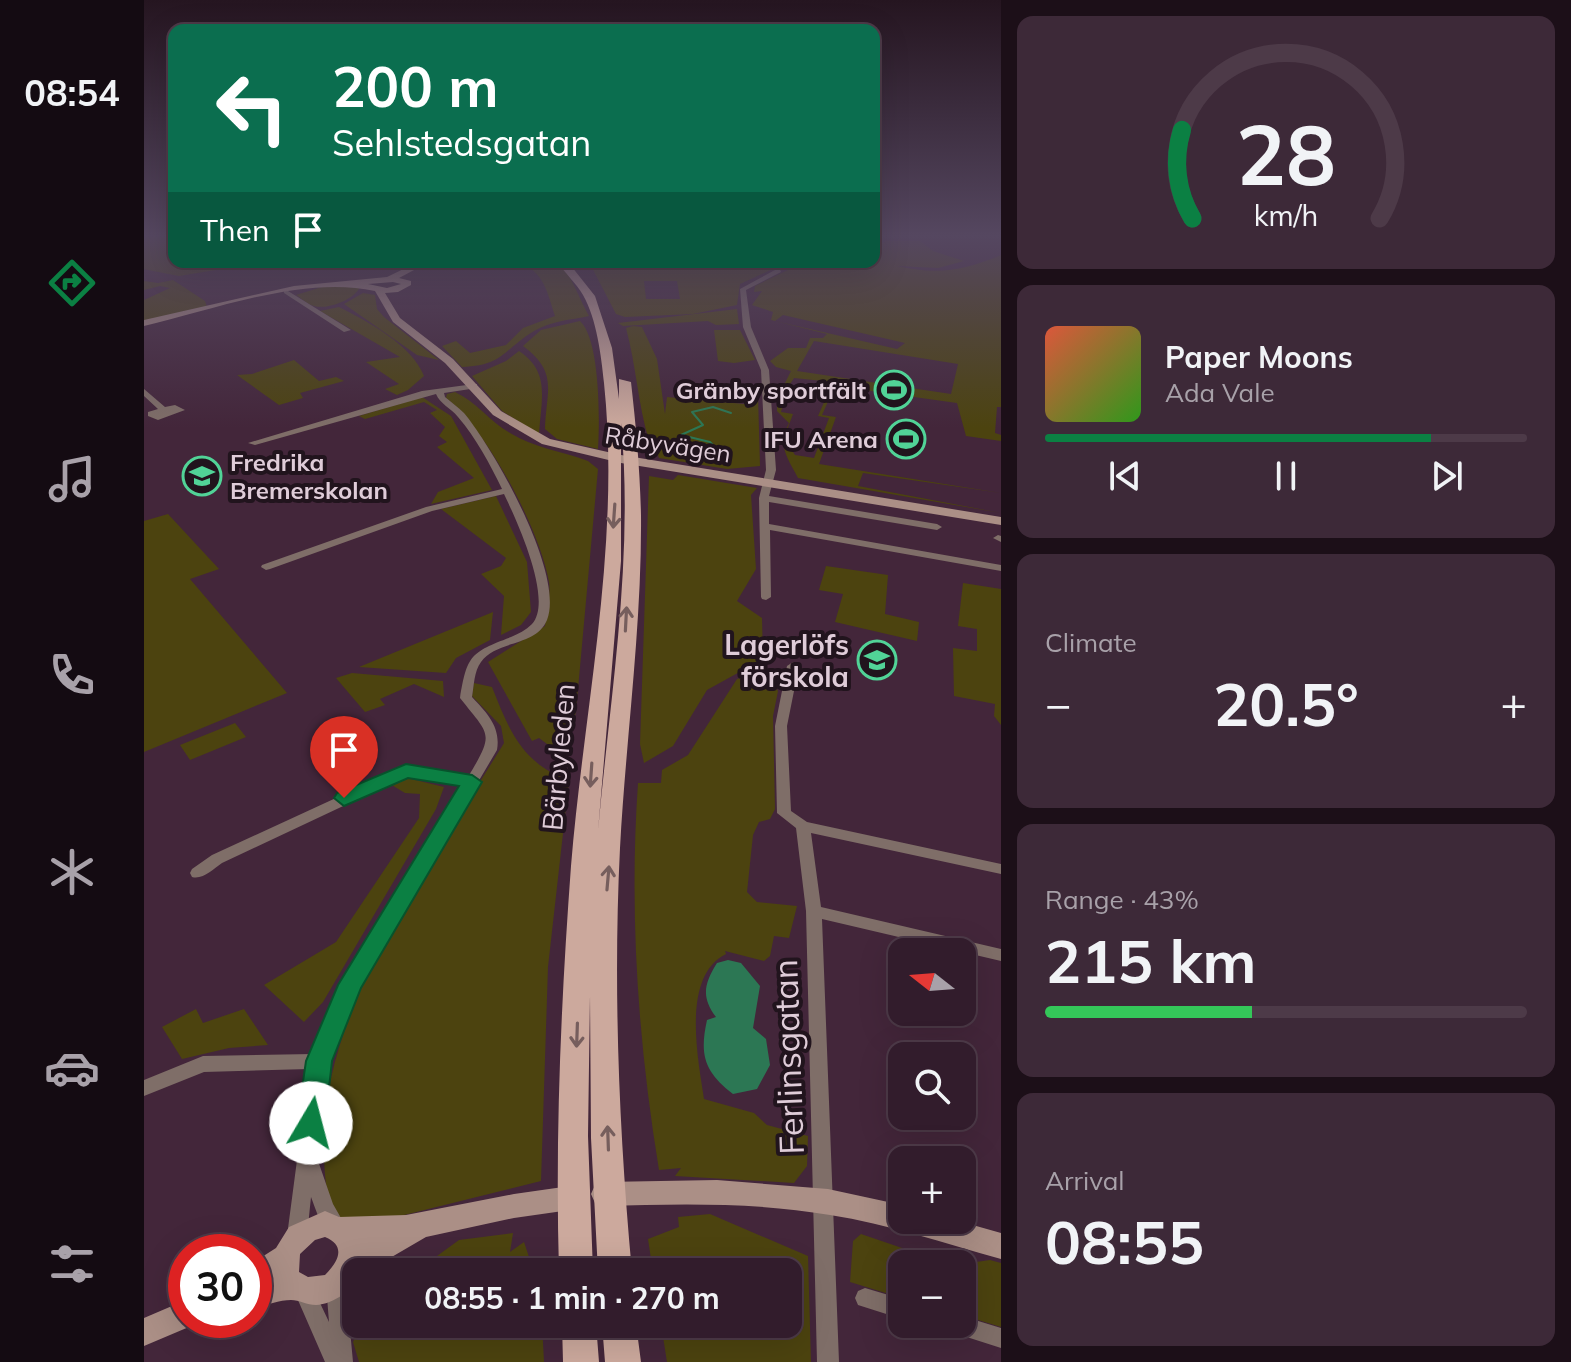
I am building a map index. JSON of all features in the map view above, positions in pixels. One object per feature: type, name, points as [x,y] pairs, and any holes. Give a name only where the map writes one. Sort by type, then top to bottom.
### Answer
[{"type":"main road","points":[[144,323],[247,301]]},
{"type":"main road","name":"Råbyvägen","points":[[386,301],[396,320],[474,386],[497,413],[519,429],[580,451],[661,465],[767,489],[1001,521]]},
{"type":"main road","name":"Bärbyleden","points":[[576,1258],[574,1102],[581,909],[606,621],[615,446],[613,399],[601,332],[588,301]]},
{"type":"main road","name":"Bärbyleden","points":[[602,301],[621,359],[633,502],[605,913],[607,1101],[614,1258]]},
{"type":"main road","points":[[272,1262],[313,1226],[362,1232],[425,1225],[515,1205],[593,1195],[736,1191],[823,1200],[888,1215]]},
{"type":"main road","points":[[370,1258],[425,1225]]},
{"type":"main road","points":[[338,1227],[352,1247],[349,1258]]},
{"type":"main road","points":[[959,1234],[1001,1246]]},
{"type":"main road","points":[[291,1247],[284,1269],[299,1289]]},
{"type":"main road","points":[[272,1292],[299,1289],[321,1291],[342,1275]]},
{"type":"main road","points":[[144,1332],[168,1322]]},
{"type":"main road","points":[[580,1338],[581,1362]]},
{"type":"main road","points":[[620,1338],[623,1362]]},
{"type":"street","points":[[300,301],[347,330]]},
{"type":"street","points":[[744,301],[747,327],[765,370],[766,597]]},
{"type":"street","points":[[252,443],[440,391],[474,386]]},
{"type":"street","points":[[144,391],[162,409]]},
{"type":"street","points":[[291,1247],[319,1061],[350,985],[491,750],[495,735],[466,698],[469,679],[478,657],[530,631],[540,622],[544,606],[539,563],[526,524],[460,413],[441,398],[440,391]]},
{"type":"street","points":[[767,489],[937,527]]},
{"type":"street","points":[[266,567],[429,509],[506,491]]},
{"type":"street","points":[[765,526],[1001,568]]},
{"type":"street","name":"Ferlinsgatan","points":[[793,666],[781,726],[784,813],[803,826],[814,911],[828,1362]]},
{"type":"street","points":[[197,873],[217,859],[406,771],[472,782]]},
{"type":"street","points":[[803,826],[1001,869]]},
{"type":"street","points":[[814,911],[1001,955]]},
{"type":"street","points":[[144,1088],[203,1064],[319,1061]]},
{"type":"street","points":[[307,1154],[325,1209],[338,1227]]},
{"type":"street","points":[[339,1362],[337,1297],[342,1283]]},
{"type":"street","points":[[299,1289],[339,1362]]},
{"type":"street","points":[[865,1298],[888,1305]]},
{"type":"street","points":[[976,1330],[1001,1338]]},
{"type":"shaded area","points":[[144,301],[204,301],[207,307],[144,321]]},
{"type":"shaded area","points":[[305,301],[344,301],[320,307]]},
{"type":"shaded area","points":[[350,301],[376,301],[377,309],[384,317],[439,360],[417,355],[344,304]]},
{"type":"shaded area","points":[[550,301],[581,301],[589,316],[540,328],[486,364],[462,367],[442,346],[456,341],[470,353],[506,345],[523,328],[555,316]]},
{"type":"shaded area","points":[[609,301],[738,301],[737,305],[693,314],[625,317],[616,314]]},
{"type":"shaded area","name":"Gränby sportfält","points":[[755,301],[1001,301],[1001,407],[997,407],[995,433],[1001,435],[1001,441],[966,436],[957,403],[835,386],[822,415],[836,417],[819,464],[1001,493],[863,473],[858,486],[1001,513],[798,478],[784,445],[784,438],[785,431],[789,423],[777,411],[777,399],[791,371],[776,367],[770,361],[788,348],[806,348],[810,338],[823,338],[827,334],[775,321],[771,320],[773,312],[752,305]],"holes":[[[783,315],[905,343],[897,349],[775,321]],[[814,341],[958,364],[951,394],[797,371]],[[794,378],[833,382],[818,416],[829,418],[814,458],[795,455],[784,438],[793,414],[781,412],[784,402],[779,401]]]},
{"type":"shaded area","points":[[339,307],[399,344],[410,354],[424,376],[397,395],[385,389],[399,384],[366,362],[400,357],[320,311]]},
{"type":"shaded area","points":[[737,309],[739,324],[716,325],[708,321],[623,326],[618,323]]},
{"type":"shaded area","points":[[580,321],[587,330],[595,362],[598,449],[557,439],[545,429],[546,374],[542,365],[523,346],[541,330]]},
{"type":"shaded area","points":[[642,327],[657,359],[665,414],[667,397],[744,404],[746,392],[758,395],[760,466],[727,469],[659,458],[654,444],[656,439],[649,441],[642,413],[626,328]]},
{"type":"shaded area","points":[[714,330],[740,330],[755,360],[734,363],[718,361]]},
{"type":"shaded area","points":[[519,351],[536,368],[540,378],[539,434],[502,411],[472,376],[506,361]]},
{"type":"shaded area","points":[[294,360],[319,381],[336,377],[344,381],[300,393],[303,398],[279,405],[237,375],[252,374]]},
{"type":"shaded area","points":[[455,392],[519,438],[588,461],[598,469],[576,711],[569,742],[559,753],[539,738],[532,741],[488,662],[545,626],[549,582],[535,536],[510,483],[479,433],[446,398],[447,394]]},
{"type":"shaded area","points":[[422,397],[451,416],[492,490],[431,504],[438,492],[474,478],[437,447],[447,442],[439,436],[445,427],[430,413],[437,410],[424,402],[365,419],[359,416]]},
{"type":"shaded area","points":[[678,475],[757,488],[751,495],[756,569],[737,601],[762,618],[763,659],[707,690],[673,746],[644,763],[640,744],[649,476],[673,480]]},
{"type":"shaded area","points":[[496,496],[527,562],[531,612],[521,625],[501,635],[504,596],[481,574],[501,566],[506,558],[441,509]]},
{"type":"shaded area","points":[[168,514],[219,569],[190,579],[287,693],[144,752],[144,521]]},
{"type":"shaded area","points":[[826,566],[888,575],[885,614],[919,622],[917,641],[835,622],[843,594],[819,590]]},
{"type":"shaded area","points":[[963,583],[1001,589],[1001,725],[994,716],[995,704],[954,696],[953,648],[977,651],[977,629],[958,626]]},
{"type":"shaded area","points":[[493,612],[490,640],[456,658],[446,673],[359,667]]},
{"type":"shaded area","points":[[773,669],[780,674],[769,679],[778,691],[773,716],[775,809],[770,819],[759,822],[753,835],[747,892],[757,902],[797,906],[789,938],[774,936],[770,956],[764,961],[725,951],[726,954],[712,965],[703,980],[698,999],[696,1041],[704,1099],[754,1113],[767,1125],[808,1136],[807,1166],[794,1183],[675,1176],[681,1168],[659,1170],[641,1026],[635,929],[638,783],[661,783],[662,770],[688,755],[737,679]]},
{"type":"shaded area","points":[[352,673],[443,681],[444,697],[414,684],[380,699],[385,705],[365,712],[336,678]]},
{"type":"shaded area","points":[[474,683],[492,687],[511,731],[528,755],[569,780],[548,967],[541,1181],[376,1222],[340,1218],[329,1195],[324,1155],[327,1101],[339,1047],[359,993],[385,940],[414,887],[504,743],[501,726],[472,696]]},
{"type":"shaded area","points":[[235,723],[246,737],[190,760],[180,745]]},
{"type":"shaded area","points":[[407,778],[444,787],[436,809],[323,1002],[304,1022],[264,985],[336,942],[419,818],[420,794],[405,793],[390,784]]},
{"type":"shaded area","points":[[728,960],[741,963],[760,986],[753,1028],[766,1039],[770,1065],[757,1089],[733,1094],[710,1070],[704,1053],[707,1020],[716,1017],[706,997],[707,984],[717,963]]},
{"type":"shaded area","points":[[196,1009],[203,1023],[244,1009],[268,1045],[229,1048],[182,1059],[162,1027]]},
{"type":"shaded area","points":[[710,1214],[808,1256],[811,1362],[667,1362],[663,1338],[802,1338],[802,1258],[651,1258],[648,1239],[679,1227],[678,1217]]},
{"type":"shaded area","points":[[513,1233],[510,1252],[524,1242],[529,1258],[434,1258],[459,1240]]},
{"type":"shaded area","points":[[861,1234],[908,1250],[888,1250],[888,1294],[850,1282],[853,1241]]},
{"type":"shaded area","points":[[990,1260],[1001,1263],[1001,1327],[976,1319],[976,1262]]},
{"type":"shaded area","points":[[355,1338],[543,1338],[544,1362],[359,1362],[353,1342]]},
{"type":"waterway","points":[[705,453],[707,449],[718,450],[710,442],[681,435],[703,425],[692,412],[713,407],[731,413]]},
{"type":"place","name":"Gränby sportfält","points":[[894,390]]},
{"type":"place","name":"IFU Arena","points":[[906,439]]},
{"type":"place","name":"Fredrika Bremerskolan","points":[[202,476]]},
{"type":"place","name":"Lagerlöfs förskola","points":[[877,660]]},
{"type":"route","points":[[311,1123],[319,1061],[350,985],[472,782],[406,771],[344,798]]}]
